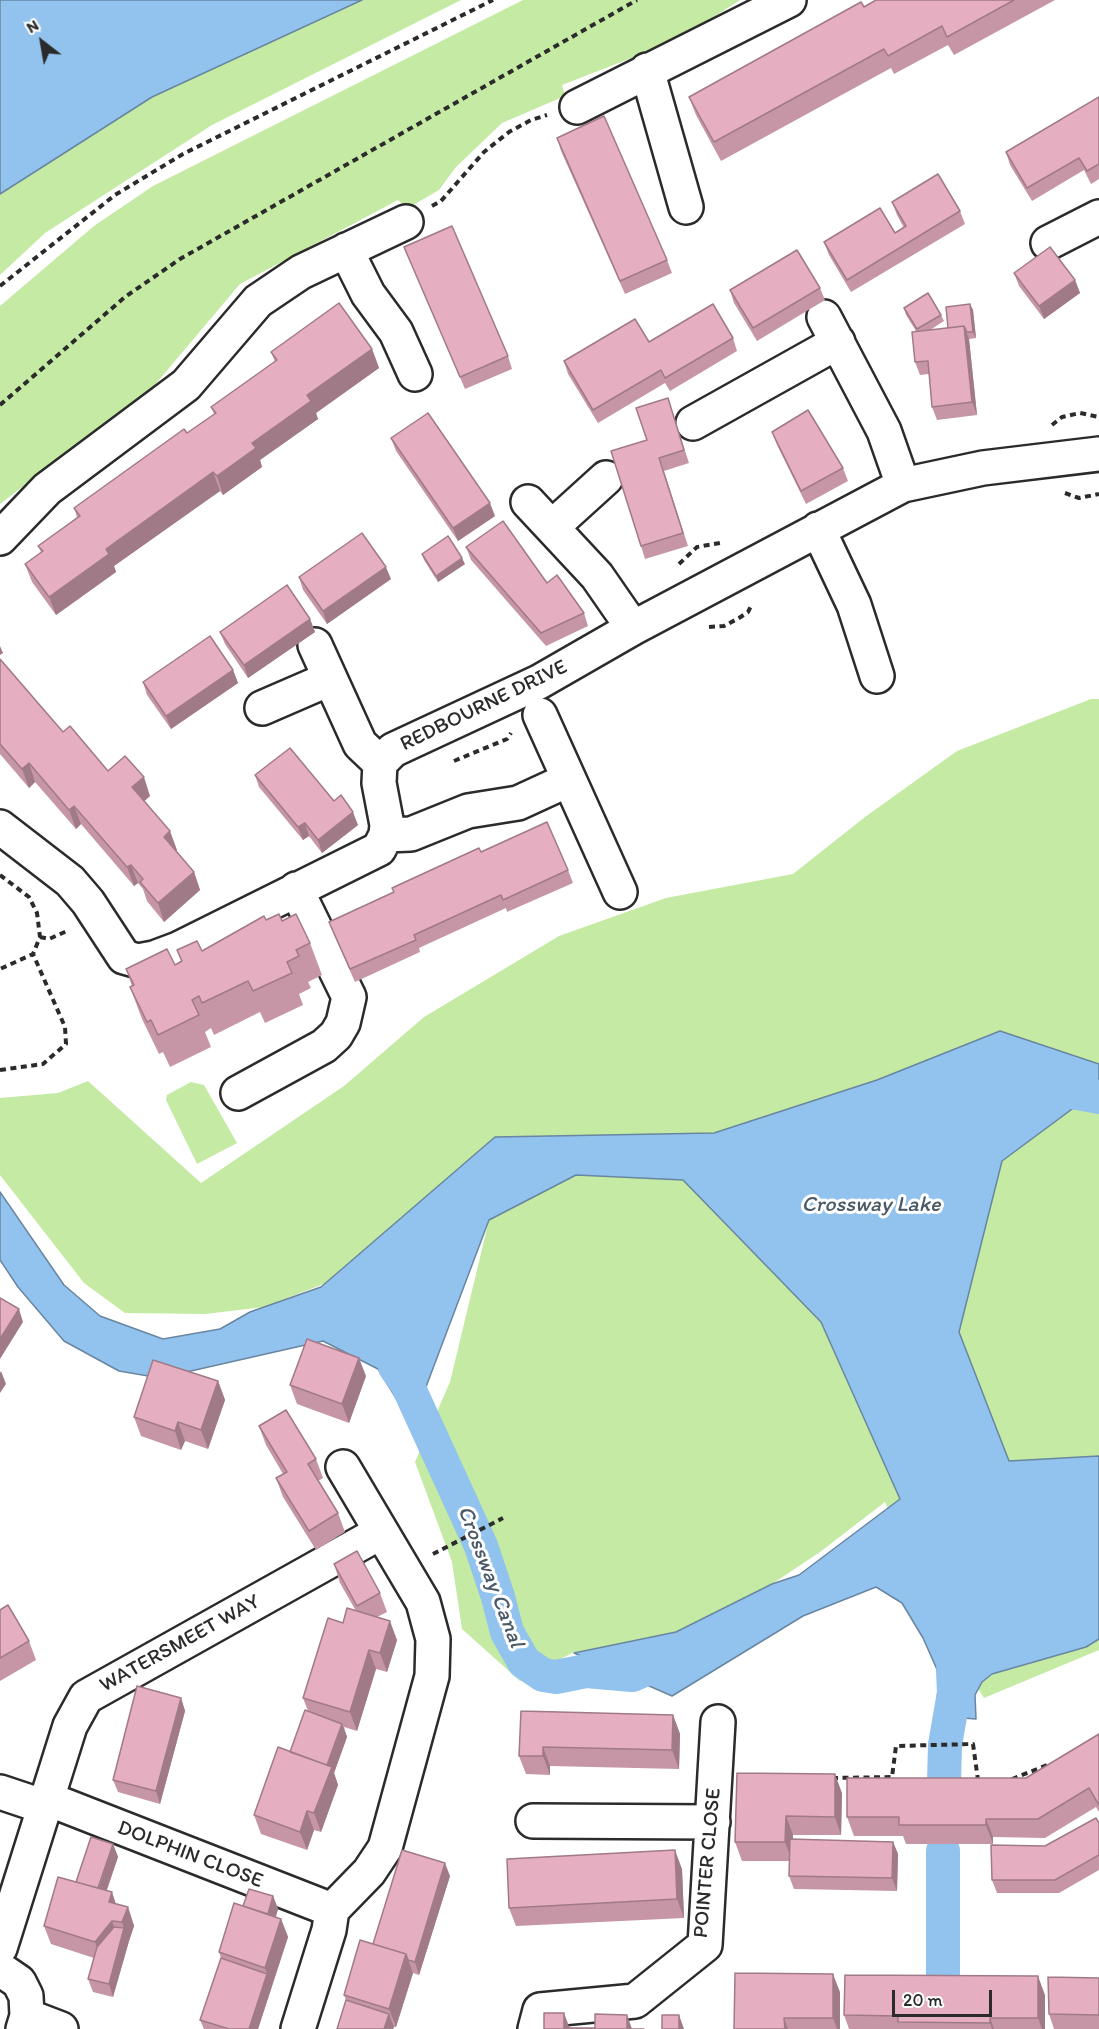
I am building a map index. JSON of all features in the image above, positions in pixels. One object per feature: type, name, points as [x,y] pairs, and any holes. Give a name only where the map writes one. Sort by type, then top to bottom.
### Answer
[{"type":"street","points":[[577,107],[789,0]]},
{"type":"street","points":[[647,70],[686,207]]},
{"type":"street","points":[[1048,243],[1099,216]]},
{"type":"street","points":[[0,538],[46,489],[186,385],[258,300],[301,272],[406,222]]},
{"type":"street","points":[[346,250],[368,294],[396,332],[415,374]]},
{"type":"street","points":[[693,423],[831,330],[884,431],[903,485]]},
{"type":"street","name":"REDBOURNE DRIVE","points":[[386,835],[386,817],[379,783],[380,763],[393,750],[539,682],[633,628],[903,485],[983,468],[1099,454]]},
{"type":"street","points":[[552,527],[606,478]]},
{"type":"street","points":[[528,502],[609,590],[633,628]]},
{"type":"street","points":[[818,530],[854,604],[877,676]]},
{"type":"street","points":[[315,645],[349,723],[363,747],[380,763]]},
{"type":"street","points":[[262,708],[329,679]]},
{"type":"street","points":[[526,722],[568,780],[620,892]]},
{"type":"street","points":[[0,827],[70,881],[88,902],[117,950],[132,961],[154,958],[178,949],[379,849],[386,835],[411,834],[468,811],[518,802],[568,780]]},
{"type":"street","points":[[238,1093],[324,1046],[336,1035],[343,1023],[349,997],[296,889]]},
{"type":"street","points":[[298,2029],[329,1930],[332,1910],[369,1872],[385,1848],[432,1676],[433,1639],[423,1602],[343,1467]]},
{"type":"street","name":"WATERSMEET WAY","points":[[0,1948],[70,1726],[86,1697],[381,1533]]},
{"type":"street","name":"POINTER CLOSE","points":[[535,2029],[540,2010],[635,2001],[705,1945],[718,1722]]},
{"type":"street","name":"DOLPHIN CLOSE","points":[[0,1792],[46,1803],[332,1910]]},
{"type":"street","points":[[533,1821],[712,1822]]},
{"type":"street","points":[[0,1969],[19,1982],[26,1996],[25,2023],[61,2029]]},
{"type":"path","points":[[0,286],[115,195],[183,154],[493,0]]},
{"type":"path","points":[[0,405],[125,297],[180,259],[637,0]]},
{"type":"path","points":[[406,222],[441,201],[484,152],[509,132],[531,120],[577,107]]},
{"type":"path","points":[[1049,428],[1069,415],[1080,413],[1099,417]]},
{"type":"path","points":[[1057,488],[1079,498],[1099,494]]},
{"type":"path","points":[[677,568],[682,559],[697,547],[724,543]]},
{"type":"path","points":[[704,626],[724,626],[745,615],[756,595]]},
{"type":"path","points":[[446,758],[460,760],[507,739],[526,722]]},
{"type":"path","points":[[0,875],[29,897],[37,913],[40,937],[33,954],[0,969]]},
{"type":"path","points":[[0,1070],[43,1064],[66,1044],[65,1027],[33,954]]},
{"type":"path","points":[[444,1548],[503,1518]]},
{"type":"path","points":[[821,1778],[892,1777],[896,1746],[973,1744],[977,1780],[989,1780]]},
{"type":"path","points":[[1001,1779],[1012,1779],[1057,1761]]},
{"type":"green space","points":[[90,0],[461,0],[212,125],[45,233],[0,275],[0,54]]},
{"type":"green space","points":[[523,0],[740,0],[678,40],[562,85],[565,96],[502,123],[456,167],[439,190],[408,208],[398,200],[240,284],[153,387],[0,504],[0,306],[94,226],[153,186]]},
{"type":"green space","points":[[1091,699],[1099,699],[1099,1650],[984,1698],[943,1633],[885,1502],[820,1552],[772,1584],[676,1632],[572,1653],[520,1681],[462,1629],[452,1562],[415,1462],[450,1382],[489,1220],[264,1307],[205,1314],[125,1313],[84,1283],[0,1175],[0,1098],[58,1093],[88,1081],[201,1183],[344,1086],[424,1017],[559,936],[666,898],[793,874],[865,817],[957,751]]},
{"type":"green space","points":[[191,1082],[204,1085],[237,1143],[197,1164],[166,1100],[167,1095]]},
{"type":"water","points":[[0,0],[362,0],[152,97],[0,194]]},
{"type":"water","name":"Crossway Lake","points":[[1000,1031],[1099,1064],[1099,1089],[1002,1161],[959,1332],[1009,1461],[1099,1456],[1099,1639],[1086,1647],[992,1674],[982,1682],[975,1695],[976,1719],[936,1716],[939,1674],[923,1638],[902,1603],[876,1587],[803,1616],[672,1696],[574,1653],[676,1632],[772,1584],[799,1575],[900,1499],[821,1322],[683,1180],[576,1175],[489,1220],[412,1424],[378,1369],[323,1341],[160,1378],[119,1371],[64,1341],[18,1287],[0,1260],[0,1192],[64,1285],[100,1316],[163,1339],[220,1329],[250,1312],[321,1287],[495,1137],[714,1133],[877,1080]]},
{"type":"building","points":[[876,0],[1014,0],[947,37],[942,26],[888,56],[884,49],[714,142],[689,97],[861,2],[864,7]]},
{"type":"building","points":[[1099,97],[1099,164],[1087,171],[1079,158],[1027,188],[1006,152]]},
{"type":"building","points":[[604,116],[667,260],[620,281],[557,138]]},
{"type":"building","points":[[938,174],[960,211],[847,280],[824,242],[880,208],[895,233],[906,226],[892,202]]},
{"type":"building","points":[[452,226],[508,356],[460,377],[404,247]]},
{"type":"building","points":[[1050,247],[1075,280],[1039,306],[1014,273]]},
{"type":"building","points":[[797,250],[820,288],[753,328],[730,290]]},
{"type":"building","points":[[928,293],[941,315],[917,329],[904,308]]},
{"type":"building","points":[[339,303],[372,349],[307,395],[311,401],[252,443],[256,448],[217,476],[213,472],[106,549],[109,554],[49,597],[25,564],[43,551],[38,546],[80,516],[74,508],[184,429],[187,433],[216,413],[211,407],[277,360],[271,352]]},
{"type":"building","points":[[713,304],[733,338],[665,378],[661,370],[593,410],[564,361],[635,319],[649,342]]},
{"type":"building","points":[[970,304],[973,332],[967,332],[964,326],[948,328],[946,307]]},
{"type":"building","points":[[964,326],[972,402],[932,407],[928,361],[915,362],[912,332]]},
{"type":"building","points":[[668,398],[684,450],[659,458],[683,533],[641,546],[611,451],[647,440],[636,408]]},
{"type":"building","points":[[808,410],[843,468],[801,491],[772,432]]},
{"type":"building","points":[[428,413],[490,503],[453,528],[391,438]]},
{"type":"building","points":[[503,521],[547,583],[557,575],[584,613],[541,633],[466,547]]},
{"type":"building","points":[[362,533],[386,567],[323,611],[299,577]]},
{"type":"building","points":[[448,536],[462,558],[436,576],[422,554]]},
{"type":"building","points":[[287,585],[310,619],[244,665],[220,632]]},
{"type":"building","points":[[210,636],[233,670],[166,716],[143,682]]},
{"type":"building","points":[[0,659],[63,732],[70,726],[108,771],[125,756],[144,777],[132,787],[170,831],[164,837],[194,872],[158,903],[140,882],[143,879],[131,865],[127,867],[74,806],[69,810],[29,763],[22,769],[0,744]]},
{"type":"building","points":[[290,748],[334,801],[341,795],[353,812],[318,840],[305,823],[298,827],[255,775]]},
{"type":"building","points":[[547,822],[568,870],[503,900],[501,895],[414,935],[416,940],[350,969],[329,922],[394,892],[392,888],[479,848],[481,852]]},
{"type":"building","points":[[279,914],[282,921],[296,914],[310,943],[296,950],[299,956],[287,962],[292,973],[253,991],[248,981],[202,1003],[199,996],[192,1000],[199,1015],[158,1035],[151,1020],[147,1022],[130,987],[134,985],[126,969],[167,949],[175,965],[182,961],[177,950],[197,941],[202,951],[264,916],[266,920]]},
{"type":"building","points":[[0,1298],[19,1309],[0,1339]]},
{"type":"building","points":[[307,1339],[359,1358],[342,1404],[290,1385]]},
{"type":"building","points":[[153,1360],[218,1381],[201,1430],[178,1422],[175,1431],[134,1417]]},
{"type":"building","points":[[286,1410],[316,1459],[308,1464],[338,1513],[309,1531],[276,1478],[287,1472],[259,1426]]},
{"type":"building","points":[[357,1551],[380,1593],[357,1606],[334,1564]]},
{"type":"building","points":[[8,1605],[29,1641],[0,1658],[0,1610]]},
{"type":"building","points":[[347,1608],[390,1621],[380,1653],[369,1650],[350,1712],[303,1698],[328,1618],[343,1623]]},
{"type":"building","points":[[137,1686],[181,1698],[156,1791],[113,1780]]},
{"type":"building","points":[[305,1710],[342,1724],[327,1765],[290,1752]]},
{"type":"building","points":[[521,1711],[673,1715],[672,1750],[543,1747],[543,1756],[519,1756]]},
{"type":"building","points":[[1099,1734],[1099,1805],[1089,1788],[1038,1819],[986,1819],[986,1825],[899,1825],[899,1817],[847,1817],[847,1778],[1026,1778]]},
{"type":"building","points":[[278,1747],[332,1767],[314,1813],[307,1811],[300,1832],[254,1815]]},
{"type":"building","points":[[737,1773],[835,1774],[835,1817],[786,1816],[785,1842],[735,1842]]},
{"type":"building","points":[[1096,1818],[1099,1823],[1099,1855],[1055,1880],[992,1880],[991,1845],[1045,1846]]},
{"type":"building","points":[[91,1837],[113,1844],[98,1888],[76,1882]]},
{"type":"building","points":[[790,1839],[893,1842],[892,1878],[789,1876]]},
{"type":"building","points":[[402,1850],[445,1863],[415,1962],[408,1960],[406,1954],[373,1944]]},
{"type":"building","points":[[675,1850],[677,1899],[509,1908],[507,1859]]},
{"type":"building","points":[[58,1877],[112,1892],[109,1902],[128,1907],[122,1922],[112,1921],[95,1942],[44,1926]]},
{"type":"building","points":[[249,1889],[273,1896],[268,1914],[243,1906]]},
{"type":"building","points":[[234,1903],[281,1919],[265,1968],[219,1952]]},
{"type":"building","points":[[114,1927],[124,1928],[109,1984],[88,1979],[97,1947]]},
{"type":"building","points":[[360,1940],[406,1954],[389,2009],[344,1995]]},
{"type":"building","points":[[221,1958],[267,1974],[249,2029],[229,2029],[200,2020]]},
{"type":"building","points":[[735,1973],[833,1974],[833,2018],[784,2018],[785,2029],[734,2029]]},
{"type":"building","points":[[845,1975],[1038,1976],[1038,2018],[990,2018],[990,2023],[898,2022],[898,2016],[844,2015]]},
{"type":"building","points":[[1048,1977],[1099,1978],[1099,2015],[1049,2014]]},
{"type":"building","points":[[346,2000],[389,2014],[384,2029],[337,2029]]},
{"type":"building","points":[[544,2013],[564,2013],[564,2028],[595,2028],[595,2014],[627,2015],[627,2029],[544,2029]]},
{"type":"building","points":[[662,2015],[679,2015],[679,2029],[662,2029]]},
{"type":"waterway","points":[[1067,1091],[1099,1097]]},
{"type":"waterway","name":"Crossway Canal","points":[[395,1367],[407,1384],[481,1546],[507,1632],[524,1662],[543,1675],[556,1677],[586,1671],[632,1675],[667,1660]]},
{"type":"waterway","name":"Crossway Canal","points":[[944,1782],[945,1745],[954,1693],[953,1671]]},
{"type":"waterway","name":"Crossway Canal","points":[[943,1851],[943,1983]]}]
